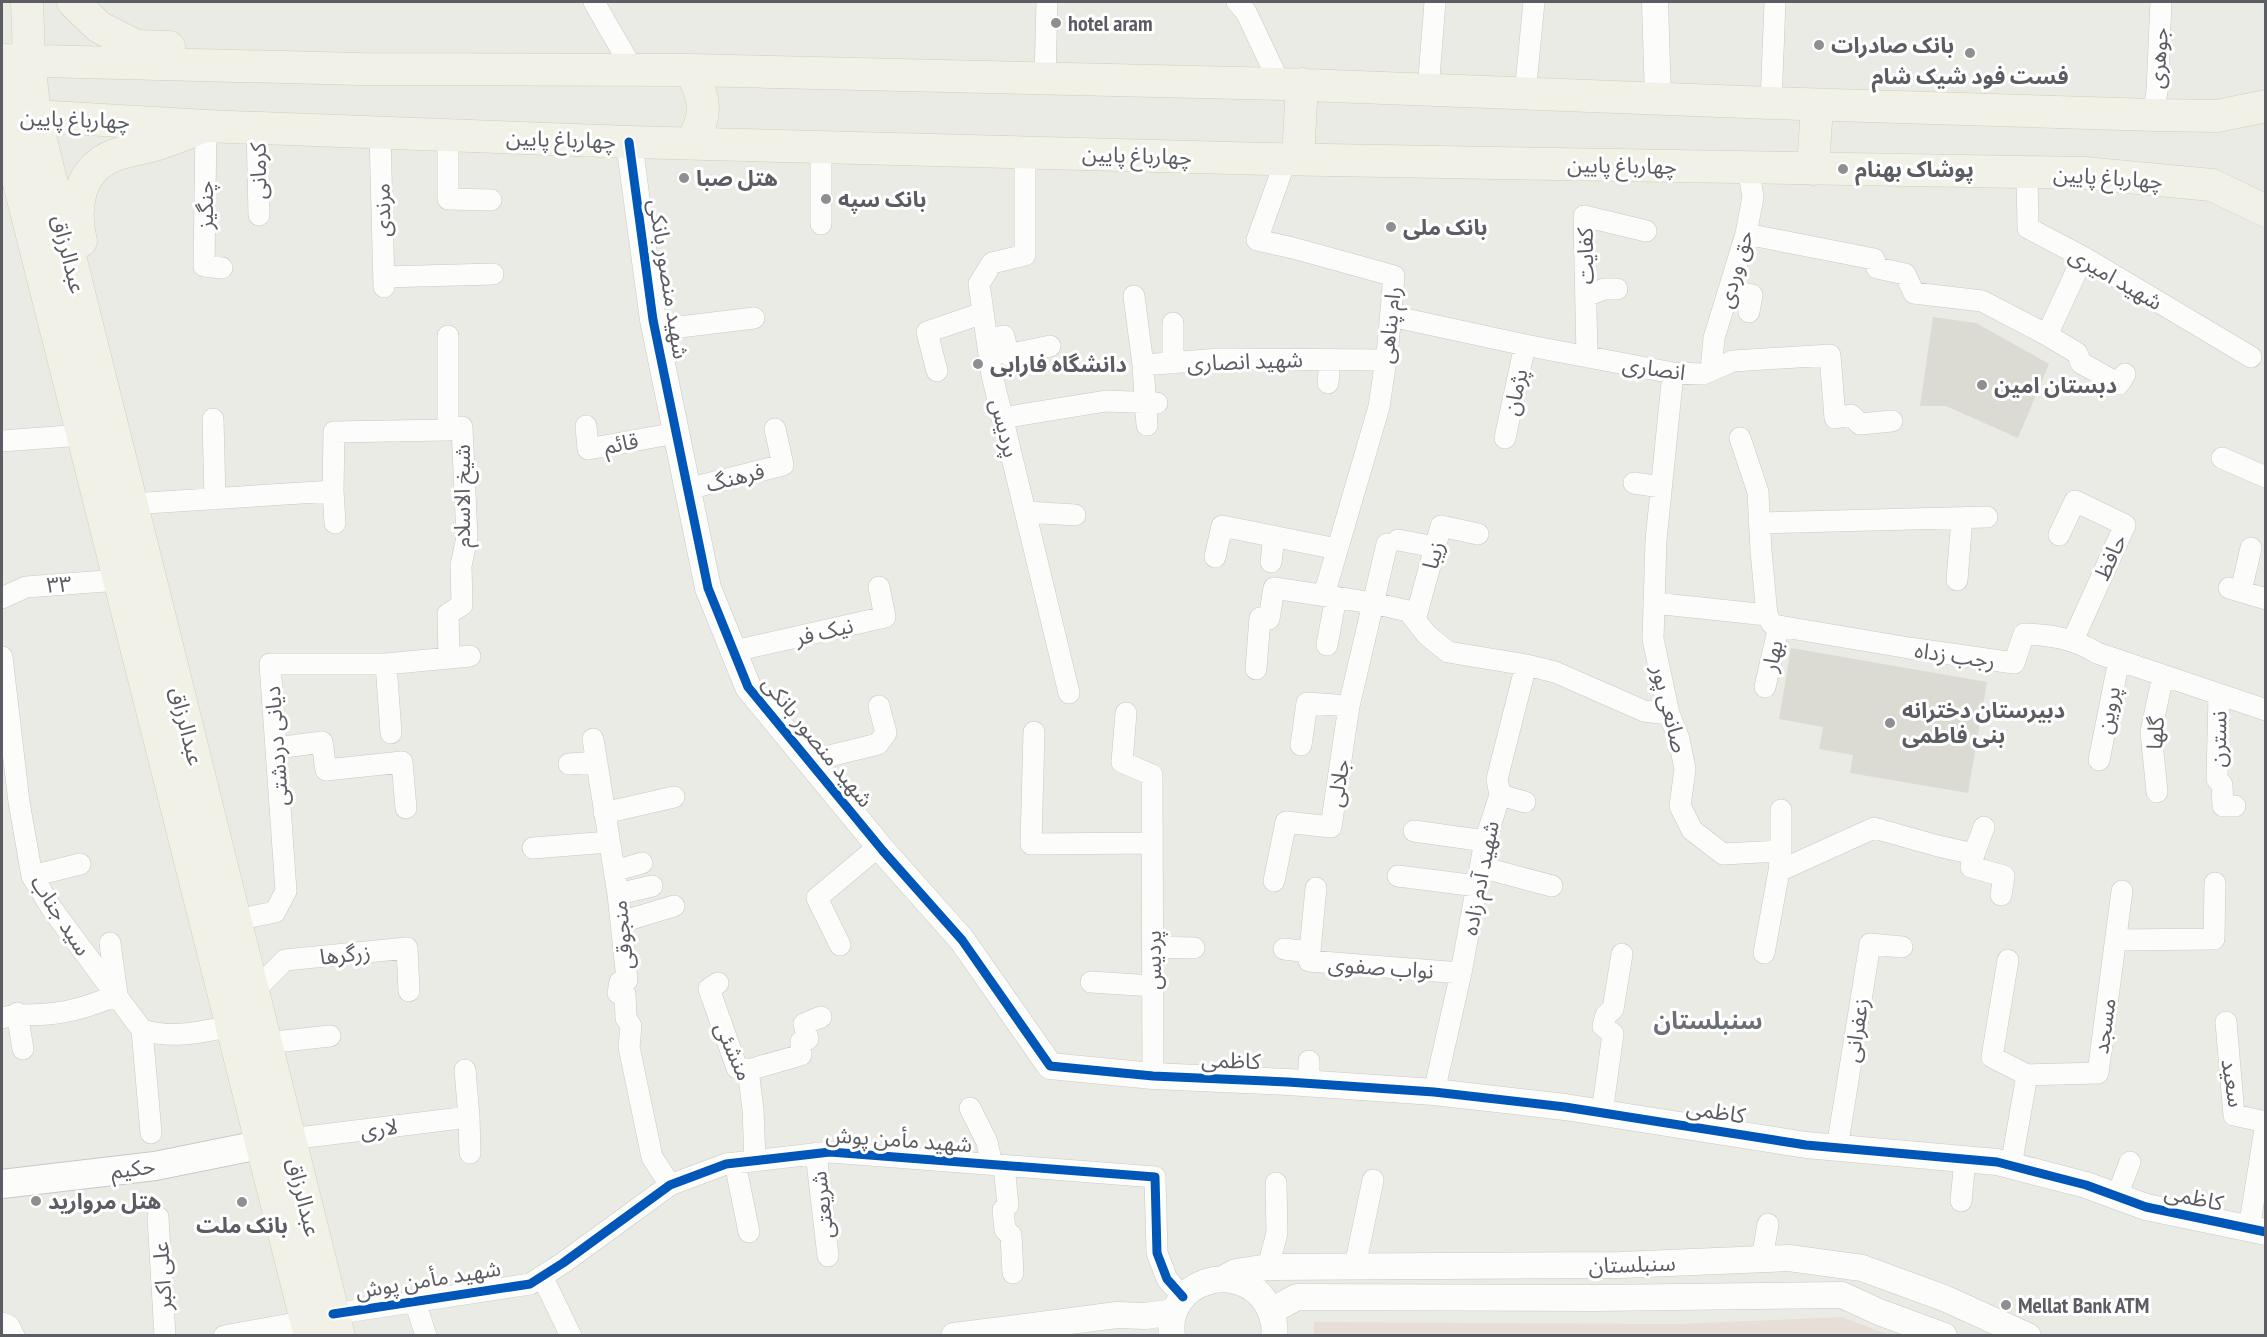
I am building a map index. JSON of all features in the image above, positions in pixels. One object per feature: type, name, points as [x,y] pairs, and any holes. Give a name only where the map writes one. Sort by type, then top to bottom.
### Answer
[{"type":"main road","name":"عبدالرزاق","points":[[27,2],[15,60],[35,116],[266,1043],[277,1142],[322,1326]]},
{"type":"main road","points":[[73,2],[99,27],[136,46],[306,52],[360,69]]},
{"type":"main road","points":[[15,60],[360,69],[690,70],[1291,84],[1817,105],[2152,115],[2217,116],[2265,106]]},
{"type":"main road","points":[[690,70],[701,90],[702,110],[701,127],[691,143]]},
{"type":"main road","name":"عبدالرزاق","points":[[2,81],[3,117],[11,178],[82,435],[232,1026],[277,1142]]},
{"type":"main road","points":[[1291,84],[1292,159]]},
{"type":"main road","points":[[1813,169],[1817,105]]},
{"type":"main road","name":"چهارباغ پایین","points":[[3,117],[35,116],[206,126],[628,142],[1292,159],[2085,173],[2212,185],[2265,211]]},
{"type":"main road","points":[[122,466],[114,388],[78,229],[78,195],[93,166],[114,155],[153,146],[206,126]]},
{"type":"main road","name":"حکیم","points":[[2,1184],[155,1166],[277,1142]]},
{"type":"street","points":[[594,2],[633,69]]},
{"type":"street","points":[[1045,78],[1047,2]]},
{"type":"street","points":[[1237,2],[1246,12],[1291,84]]},
{"type":"street","points":[[1428,90],[1435,2]]},
{"type":"street","points":[[1525,94],[1534,2]]},
{"type":"street","points":[[1655,2],[1658,99]]},
{"type":"street","points":[[1772,103],[1775,2]]},
{"type":"street","name":"جوهری","points":[[2152,115],[2157,91],[2161,2]]},
{"type":"street","name":"چنگیز","points":[[206,126],[204,266],[222,268]]},
{"type":"street","name":"کرمانی","points":[[257,127],[258,215]]},
{"type":"street","name":"مرندی","points":[[380,133],[384,282],[494,274]]},
{"type":"street","points":[[448,136],[448,199],[490,200]]},
{"type":"street","name":"شهید منصور بانکی","points":[[628,142],[655,330],[708,588],[748,687],[879,846],[962,940],[1050,1066],[1153,1076]]},
{"type":"street","points":[[821,146],[821,224]]},
{"type":"street","name":"پردیس","points":[[1025,152],[1025,255],[992,263],[979,284],[992,375],[1069,693]]},
{"type":"street","name":"رام پناهی","points":[[1292,159],[1257,240],[1394,276],[1379,407],[1338,549],[1330,596],[1327,645]]},
{"type":"street","name":"حق وردی","points":[[1711,370],[1714,338],[1746,234],[1754,197],[1748,168]]},
{"type":"street","name":"شهید امیری","points":[[2027,172],[2028,228],[2083,257],[2251,357]]},
{"type":"street","name":"کفایت","points":[[1587,357],[1584,216],[1646,231]]},
{"type":"street","points":[[1746,234],[1874,259],[1877,268],[1905,274],[1914,294],[1982,301],[2047,335],[2077,354],[2081,363],[2119,384],[2125,374]]},
{"type":"street","points":[[2047,335],[2083,257]]},
{"type":"street","name":"کفایت","points":[[1586,296],[1604,289],[1617,289]]},
{"type":"street","points":[[1729,290],[1752,295],[1749,312]]},
{"type":"street","points":[[1134,296],[1143,366],[1151,403],[1147,424]]},
{"type":"street","points":[[936,371],[927,333],[983,313]]},
{"type":"street","name":"انصاری","points":[[1391,316],[1525,345],[1674,373],[1703,374],[1733,361],[1830,355],[1834,418],[1851,416],[1860,424],[1892,421]]},
{"type":"street","points":[[655,330],[754,318]]},
{"type":"street","points":[[1173,322],[1173,363]]},
{"type":"street","points":[[448,336],[448,430]]},
{"type":"street","points":[[987,339],[1004,336],[1008,355],[1050,346]]},
{"type":"street","name":"پژمان","points":[[1505,438],[1525,345]]},
{"type":"street","name":"شهید انصاری","points":[[1143,366],[1220,359],[1386,360]]},
{"type":"street","points":[[1328,383],[1330,359]]},
{"type":"street","name":"صانعی پور","points":[[1674,373],[1656,540],[1653,639],[1669,714],[1679,739],[1685,769],[1680,806],[1692,830],[1723,854],[1780,861],[1874,828],[1974,854]]},
{"type":"street","points":[[1002,418],[1106,401],[1151,403]]},
{"type":"street","points":[[213,419],[215,498]]},
{"type":"street","name":"قائم","points":[[586,426],[588,449],[676,433]]},
{"type":"street","name":"شیخ الاسلام","points":[[333,491],[334,432],[448,430],[462,427],[467,537],[461,566],[462,606],[448,614],[448,658]]},
{"type":"street","name":"فرهنگ","points":[[687,489],[783,465],[775,429]]},
{"type":"street","points":[[2,441],[82,435]]},
{"type":"street","name":"بهار","points":[[1740,438],[1758,492],[1759,523],[1773,620],[1765,687]]},
{"type":"street","points":[[2222,458],[2265,477]]},
{"type":"street","points":[[1634,483],[1661,487]]},
{"type":"street","points":[[131,504],[333,491],[334,523]]},
{"type":"street","name":"حافظ","points":[[2059,535],[2075,501],[2125,525],[2073,640]]},
{"type":"street","points":[[1026,512],[1075,515]]},
{"type":"street","points":[[1759,523],[1987,517]]},
{"type":"street","points":[[1957,580],[1962,518]]},
{"type":"street","points":[[1215,557],[1222,526],[1338,549]]},
{"type":"street","name":"زیبا","points":[[1415,620],[1441,526],[1478,534]]},
{"type":"street","points":[[1270,562],[1274,536]]},
{"type":"street","name":"جلالی","points":[[1274,881],[1287,822],[1331,827],[1349,706],[1373,603],[1393,542],[1435,547]]},
{"type":"street","points":[[2251,548],[2234,590],[2265,599]]},
{"type":"street","name":"۳۳","points":[[2,598],[26,587],[119,580]]},
{"type":"street","name":"نیک فر","points":[[734,651],[885,617],[879,587]]},
{"type":"street","points":[[1256,669],[1260,618],[1269,619],[1274,588],[1373,603],[1408,611],[1428,635],[1448,652],[1555,672],[1644,711],[1669,714]]},
{"type":"street","name":"رجب زداه","points":[[1654,603],[1773,620],[1909,648],[2014,663],[2024,634],[2057,636],[2073,640],[2097,653],[2265,710]]},
{"type":"street","name":"دیانی دردشتی","points":[[236,920],[275,912],[286,891],[273,794],[276,748],[270,664],[386,664],[470,656]]},
{"type":"street","name":"سید جناب","points":[[2,657],[9,789],[32,876],[52,909],[142,1030]]},
{"type":"street","name":"پروین","points":[[2099,760],[2119,660]]},
{"type":"street","points":[[386,664],[391,733]]},
{"type":"street","name":"شهید آدم زاده","points":[[1434,1092],[1461,973],[1485,841],[1500,795],[1497,779],[1526,665]]},
{"type":"street","name":"گلها","points":[[2157,792],[2151,732],[2163,675]]},
{"type":"street","name":"نسترن","points":[[2219,695],[2217,779],[2222,785],[2223,806],[2235,806]]},
{"type":"street","name":"جلالی","points":[[1301,745],[1307,703],[1349,706]]},
{"type":"street","points":[[809,761],[878,744],[886,733],[879,706]]},
{"type":"street","name":"پردیس","points":[[1126,713],[1122,762],[1152,775],[1153,1076]]},
{"type":"street","points":[[1034,732],[1031,844],[1152,843]]},
{"type":"street","name":"منجوقی","points":[[593,739],[618,894],[627,980],[620,982],[618,993],[625,994],[626,1018],[631,1026],[629,1047],[652,1157],[670,1185]]},
{"type":"street","points":[[276,748],[322,742],[326,770],[402,762],[406,808]]},
{"type":"street","points":[[569,764],[597,762]]},
{"type":"street","points":[[1500,795],[1525,802]]},
{"type":"street","points":[[604,813],[674,796]]},
{"type":"street","points":[[1764,953],[1780,861],[1781,810]]},
{"type":"street","points":[[1984,827],[1971,867],[2004,876],[2001,895]]},
{"type":"street","points":[[1414,831],[1485,841]]},
{"type":"street","points":[[533,848],[609,842]]},
{"type":"street","points":[[840,945],[817,898],[879,846]]},
{"type":"street","points":[[614,871],[642,863]]},
{"type":"street","points":[[32,876],[80,864]]},
{"type":"street","points":[[1398,876],[1479,876],[1552,886]]},
{"type":"street","points":[[2116,940],[2214,939],[2215,883]]},
{"type":"street","points":[[618,894],[652,886]]},
{"type":"street","name":"نواب صفوی","points":[[1316,888],[1309,961],[1461,973]]},
{"type":"street","name":"مسجد","points":[[2028,1075],[2098,1072],[2122,891]]},
{"type":"street","points":[[621,922],[674,906]]},
{"type":"street","points":[[23,1049],[9,1015],[48,1014],[82,1008],[117,995],[110,943]]},
{"type":"street","name":"زعفرانی","points":[[1837,1148],[1870,944],[1902,947]]},
{"type":"street","points":[[1153,947],[1194,948]]},
{"type":"street","name":"زرگرها","points":[[253,992],[285,960],[407,948],[408,991]]},
{"type":"street","name":"نواب صفوی","points":[[1284,949],[1310,952]]},
{"type":"street","points":[[1602,1113],[1613,1034],[1603,1026],[1606,1015],[1613,1009],[1622,954]]},
{"type":"street","points":[[2008,960],[1992,1057],[2028,1075],[2011,1166]]},
{"type":"street","name":"منشئی","points":[[717,982],[710,989],[737,1068],[748,1070],[753,1109],[745,1162],[749,1232]]},
{"type":"street","points":[[1091,982],[1153,986]]},
{"type":"street","points":[[748,1070],[801,1055],[801,1042],[808,1039],[804,1024],[820,1017]]},
{"type":"street","name":"سعید","points":[[2226,1022],[2234,1115],[2265,1122],[2257,1230]]},
{"type":"street","points":[[151,1133],[142,1030],[154,1034],[185,1035],[232,1026]]},
{"type":"street","points":[[266,1043],[330,1036]]},
{"type":"street","points":[[465,1070],[470,1153]]},
{"type":"street","name":"کاظمی","points":[[1153,1076],[1309,1072],[1434,1092],[1602,1113],[1806,1145],[1965,1159],[2011,1166],[2086,1185],[2146,1207],[2257,1230]]},
{"type":"street","points":[[970,1108],[998,1166],[1008,1206],[1003,1210],[1005,1230],[1011,1235],[1013,1273]]},
{"type":"street","name":"لاری","points":[[277,1142],[469,1117]]},
{"type":"street","name":"شهید مأمن پوش","points":[[224,1335],[322,1326],[415,1301],[530,1284],[670,1185],[726,1164],[830,1152],[1155,1177],[1157,1252],[1176,1315]]},
{"type":"street","name":"شریعتی","points":[[816,1154],[828,1256]]},
{"type":"street","points":[[1961,1201],[1965,1159]]},
{"type":"street","points":[[2117,1196],[2130,1162]]},
{"type":"street","points":[[1355,1266],[1373,1180]]},
{"type":"street","points":[[1268,1267],[1277,1233],[1276,1183]]},
{"type":"street","name":"علی اکبر","points":[[158,1217],[165,1335]]},
{"type":"street","points":[[1762,1259],[1768,1224]]},
{"type":"street","name":"سنبلستان","points":[[1176,1315],[1202,1283],[1223,1279],[1236,1272],[1268,1267],[1621,1265],[1789,1258],[1862,1269],[1944,1298],[2028,1335]]},
{"type":"street","points":[[542,1276],[571,1335]]},
{"type":"street","points":[[1223,1279],[1238,1281],[1252,1287],[1263,1298],[1272,1323]]},
{"type":"street","name":"سنبلستان","points":[[1272,1323],[1297,1297],[1607,1298],[1842,1295],[1879,1312],[1944,1335]]},
{"type":"street","points":[[415,1301],[426,1335]]},
{"type":"street","points":[[954,1335],[1106,1317],[1176,1315]]},
{"type":"street","points":[[2,1323],[9,1326],[14,1335]]},
{"type":"shaded area","name":"دبستان امین","points":[[1933,317],[1976,323],[2049,364],[2018,438],[1946,406],[1920,406]]},
{"type":"shaded area","name":"دبیرستان دخترانه بنی فاطمی","points":[[1791,648],[1987,682],[1968,793],[1850,773],[1853,755],[1819,749],[1823,727],[1779,719]]},
{"type":"shaded area","points":[[1842,1317],[1889,1335],[1314,1335],[1314,1322],[1677,1324]]},
{"type":"cycle path","points":[[629,142],[653,320],[708,588],[748,687],[883,851],[962,940],[1050,1066],[1153,1076],[1434,1092],[1565,1107],[1806,1145],[1997,1162],[2086,1185],[2146,1207],[2266,1232]]},
{"type":"cycle path","points":[[333,1314],[530,1284],[563,1263],[670,1185],[726,1164],[830,1152],[1155,1177],[1157,1253],[1167,1279],[1183,1297]]},
{"type":"place","name":"hotel aram","points":[[1056,23]]},
{"type":"place","name":"بانک صادرات","points":[[1819,45]]},
{"type":"place","name":"فست فود شیک شام","points":[[1970,53]]},
{"type":"place","name":"پوشاک بهنام","points":[[1843,169]]},
{"type":"place","name":"هتل صبا","points":[[684,178]]},
{"type":"place","name":"بانک سپه","points":[[826,199]]},
{"type":"place","name":"بانک ملی","points":[[1391,227]]},
{"type":"place","name":"دانشگاه فارابی","points":[[978,364]]},
{"type":"place","name":"دبستان امین","points":[[1982,385]]},
{"type":"place","name":"دبیرستان دخترانه بنی فاطمی","points":[[1890,723]]},
{"type":"place","name":"هتل مروارید","points":[[36,1201]]},
{"type":"place","name":"بانک ملت","points":[[242,1202]]},
{"type":"place","name":"Mellat Bank ATM","points":[[2006,1305]]},
{"type":"district","name":"سنبلستان","points":[[1708,1020]]}]
